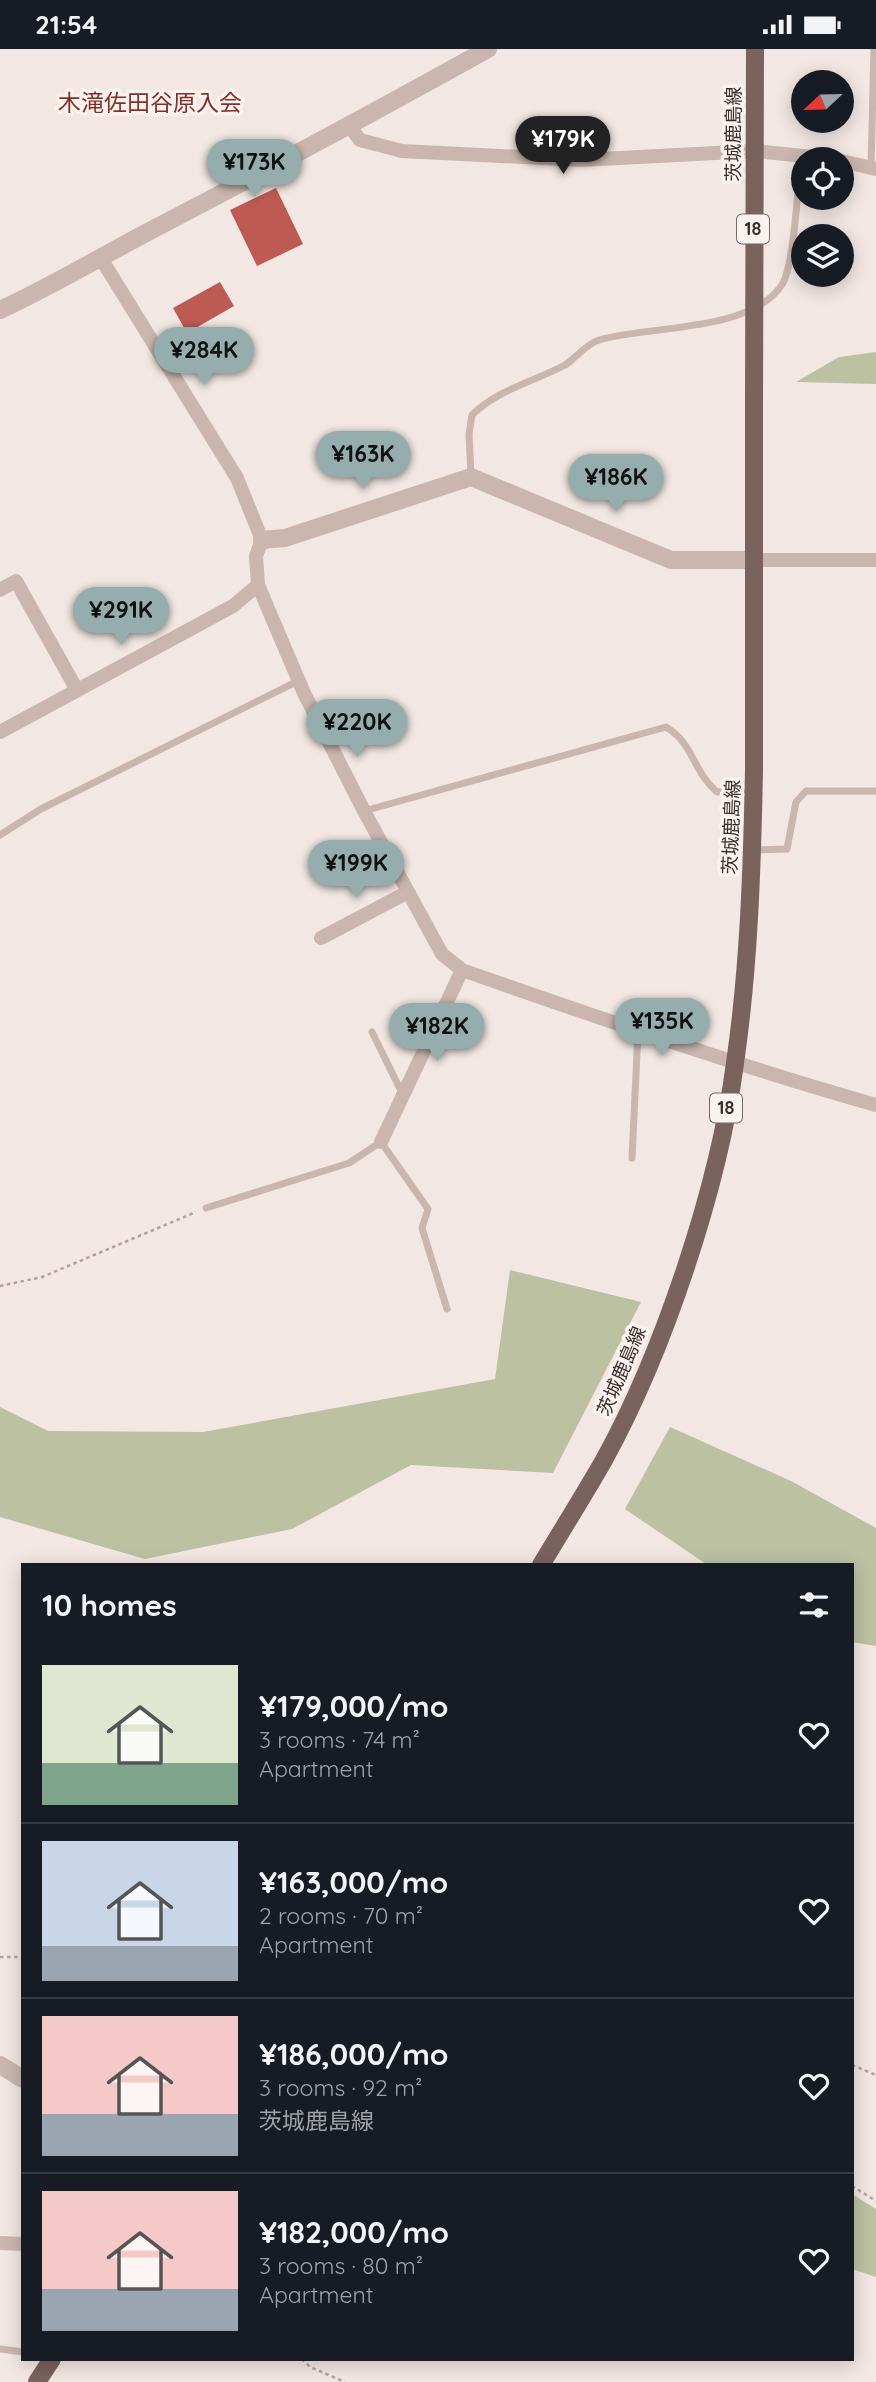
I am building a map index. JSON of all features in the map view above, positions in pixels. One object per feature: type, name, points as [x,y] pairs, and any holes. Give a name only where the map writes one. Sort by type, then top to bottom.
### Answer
[{"type":"main road","name":"茨城鹿島線","points":[[542,1563],[620,1429],[645,1372],[690,1246],[710,1180],[735,1065],[749,919],[754,780],[755,49]]},
{"type":"main road","points":[[37,2382],[51,2361]]},
{"type":"street","points":[[0,310],[42,291],[100,257],[350,127],[488,49]]},
{"type":"street","points":[[350,127],[360,140],[402,151],[581,160],[754,151],[791,156]]},
{"type":"street","points":[[854,164],[874,169]]},
{"type":"street","points":[[100,257],[237,478],[262,540],[256,556],[258,585],[299,681],[364,811],[442,954],[462,970],[735,1065],[876,1105]]},
{"type":"street","points":[[262,540],[285,538],[471,477],[616,535],[671,561],[876,561]]},
{"type":"street","points":[[0,590],[16,581],[77,690]]},
{"type":"street","points":[[0,732],[233,606],[258,585]]},
{"type":"street","points":[[321,939],[408,892]]},
{"type":"street","points":[[381,1142],[462,970]]},
{"type":"street","points":[[2,2066],[21,2079]]},
{"type":"street","points":[[0,2243],[21,2244]]},
{"type":"lane","points":[[874,49],[874,169]]},
{"type":"lane","points":[[471,477],[469,434],[472,415],[511,387],[565,365],[597,341],[710,322],[753,309],[765,302],[782,284],[790,264],[796,210]]},
{"type":"lane","points":[[0,835],[41,809],[299,681]]},
{"type":"lane","points":[[364,811],[666,727],[683,738],[702,779],[717,792],[754,780]]},
{"type":"lane","points":[[752,850],[787,849],[796,802],[806,791],[876,791]]},
{"type":"lane","points":[[372,1031],[403,1095]]},
{"type":"lane","points":[[632,1158],[638,1031]]},
{"type":"lane","points":[[206,1208],[349,1163],[381,1142],[428,1209],[422,1228],[447,1309]]},
{"type":"lane","points":[[0,2349],[21,2352]]},
{"type":"path","points":[[0,1286],[42,1277],[206,1208]]},
{"type":"path","points":[[0,1957],[21,1957]]},
{"type":"path","points":[[854,2066],[876,2075]]},
{"type":"path","points":[[854,2187],[876,2201]]},
{"type":"path","points":[[304,2361],[310,2367],[345,2382]]},
{"type":"green space","points":[[876,352],[876,384],[796,382],[839,357]]},
{"type":"green space","points":[[510,1270],[641,1302],[553,1473],[411,1465],[292,1529],[145,1559],[0,1517],[0,1407],[48,1431],[203,1432],[495,1379]]},
{"type":"green space","points":[[670,1427],[791,1481],[876,1528],[876,1646],[854,1642],[854,1563],[705,1563],[625,1509]]},
{"type":"green space","points":[[854,2195],[876,2209],[876,2277],[854,2270]]},
{"type":"building","points":[[276,188],[303,244],[257,266],[230,210]]},
{"type":"building","points":[[220,282],[234,306],[187,333],[173,308]]},
{"type":"district","name":"木滝佐田谷原入会","points":[[150,103]]}]
